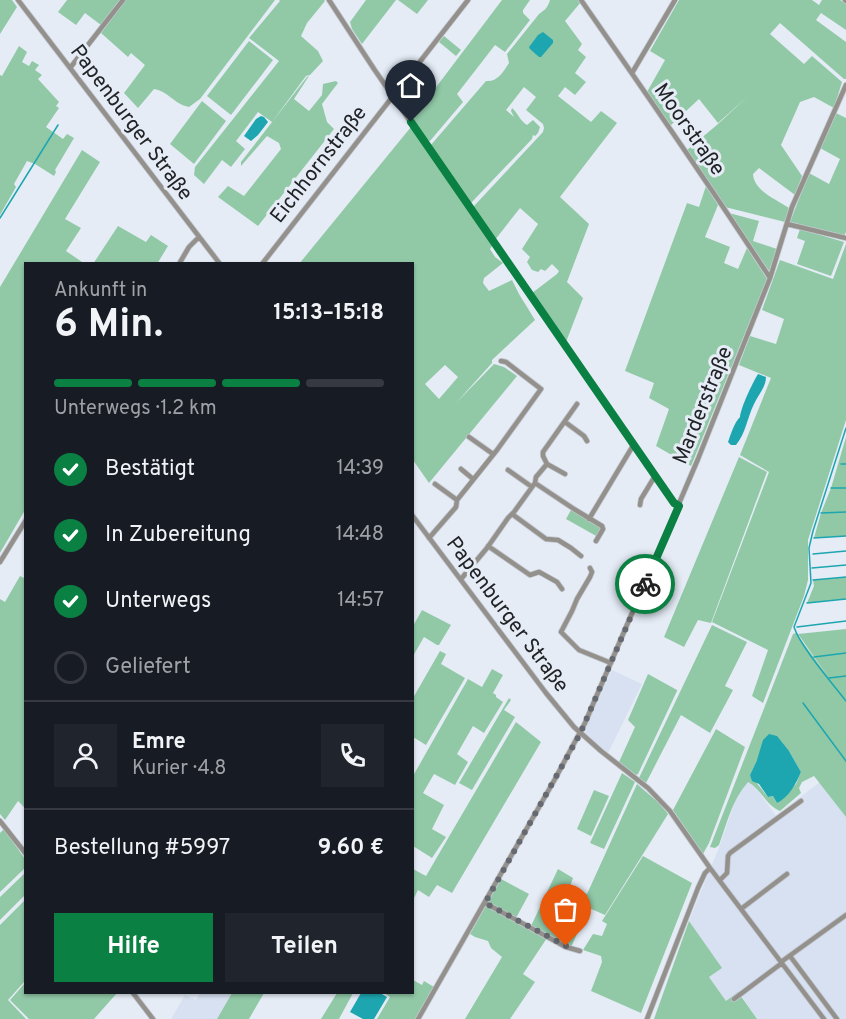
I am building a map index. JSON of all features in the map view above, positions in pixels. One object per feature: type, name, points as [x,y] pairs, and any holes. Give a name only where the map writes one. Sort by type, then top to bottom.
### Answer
[{"type":"street","name":"Papenburger Straße","points":[[18,0],[218,262]]},
{"type":"street","points":[[70,68],[123,0]]},
{"type":"street","points":[[328,0],[655,476],[674,503],[679,506]]},
{"type":"street","name":"Eichhornstraße","points":[[264,262],[468,0]]},
{"type":"street","name":"Moorstraße","points":[[581,0],[770,278]]},
{"type":"street","points":[[632,73],[675,0]]},
{"type":"street","name":"Marderstraße","points":[[418,1019],[580,734],[679,506],[770,278],[792,207],[846,85]]},
{"type":"street","points":[[787,224],[846,238]]},
{"type":"street","points":[[180,262],[189,247],[199,237]]},
{"type":"street","points":[[429,538],[456,507],[457,501],[541,388],[507,362],[501,361]]},
{"type":"street","points":[[565,474],[546,464],[543,452],[577,404]]},
{"type":"street","points":[[565,422],[584,435],[587,441]]},
{"type":"street","points":[[469,437],[493,454]]},
{"type":"street","points":[[589,519],[633,444]]},
{"type":"street","points":[[461,579],[534,485],[536,477],[546,464]]},
{"type":"street","points":[[461,469],[473,479]]},
{"type":"street","points":[[508,470],[603,527],[596,541]]},
{"type":"street","points":[[640,505],[641,499],[655,476]]},
{"type":"street","points":[[435,484],[457,501]]},
{"type":"street","points":[[512,514],[546,539],[558,540],[581,556]]},
{"type":"street","name":"Papenburger Straße","points":[[414,519],[546,693],[580,734],[660,799],[670,811],[824,1019]]},
{"type":"street","points":[[0,562],[24,523]]},
{"type":"street","points":[[488,546],[530,575],[542,573],[557,582],[561,589]]},
{"type":"street","points":[[590,568],[592,572],[590,577],[561,632],[581,651],[611,663]]},
{"type":"street","points":[[720,880],[727,873],[730,853],[801,801]]},
{"type":"street","points":[[0,820],[24,851]]},
{"type":"street","points":[[647,1019],[698,888],[710,868]]},
{"type":"street","points":[[741,909],[787,874]]},
{"type":"street","points":[[485,903],[566,946],[580,951]]},
{"type":"street","points":[[734,999],[846,915]]},
{"type":"street","points":[[790,956],[837,1019]]},
{"type":"street","points":[[134,994],[153,1019]]},
{"type":"shaded area","points":[[612,670],[642,684],[608,753],[584,732]]},
{"type":"shaded area","points":[[745,772],[776,816],[820,782],[846,817],[846,1019],[757,1019],[739,992],[726,1001],[709,977],[721,968],[689,921],[720,845]]},
{"type":"shaded area","points":[[199,994],[231,994],[217,1019],[171,1019],[185,995],[196,1000]]},
{"type":"green space","points":[[0,0],[12,0],[17,7],[0,34]]},
{"type":"green space","points":[[67,0],[120,0],[101,25],[85,13],[76,25],[58,12]]},
{"type":"green space","points":[[126,0],[275,0],[200,99],[189,107],[154,89],[138,108],[124,93],[145,65],[131,53],[128,57],[101,33]]},
{"type":"green space","points":[[279,0],[325,1],[307,23],[301,36],[318,51],[323,61],[310,75],[306,76],[272,122],[258,112],[236,141],[245,149],[231,167],[222,160],[204,184],[194,175],[195,167],[279,61],[249,38]]},
{"type":"green space","points":[[366,0],[396,0],[362,44],[350,22]]},
{"type":"green space","points":[[398,0],[428,0],[417,14]]},
{"type":"green space","points":[[502,0],[530,0],[523,13],[530,20],[505,52],[495,45],[457,94],[463,102],[430,141],[427,140],[412,119]]},
{"type":"green space","points":[[550,0],[579,0],[581,2],[565,21],[582,44],[578,50],[586,57],[575,73],[586,82],[575,95],[565,87],[558,96],[591,122],[601,111],[617,123],[560,197],[589,224],[567,282],[583,298],[566,342],[532,293],[559,271],[552,264],[545,271],[541,269],[538,272],[532,270],[527,262],[530,257],[522,249],[538,224],[520,208],[495,240],[473,209],[543,132],[543,124],[526,110],[536,97],[524,87],[506,110],[514,117],[512,108],[527,125],[533,120],[540,127],[538,133],[533,135],[532,139],[471,203],[430,146],[486,81],[494,80],[502,73],[509,63],[507,54],[546,8]]},
{"type":"green space","points":[[679,0],[812,0],[819,5],[822,0],[840,0],[846,3],[846,30],[821,13],[816,20],[846,42],[846,79],[780,23],[770,34],[804,64],[812,56],[842,82],[834,108],[814,97],[800,102],[781,145],[802,176],[795,195],[759,168],[753,174],[761,190],[789,208],[785,222],[725,207],[687,150],[718,124],[748,96],[718,123],[699,99],[670,126],[647,92],[665,60],[650,51]]},
{"type":"green space","points":[[444,36],[461,50],[456,56],[439,42]]},
{"type":"green space","points":[[249,41],[273,60],[231,115],[207,96]]},
{"type":"green space","points":[[19,46],[27,52],[22,62],[29,66],[32,61],[39,65],[35,70],[42,75],[38,79],[59,102],[56,106],[59,108],[46,127],[63,139],[67,134],[74,138],[55,170],[54,176],[27,161],[0,215],[0,75],[2,76]]},
{"type":"green space","points":[[309,76],[294,99],[309,111],[322,95],[323,84],[336,81],[338,83],[322,104],[327,122],[334,129],[258,226],[218,197],[228,186],[244,196],[281,149],[279,143],[267,136],[241,166],[241,162]]},
{"type":"green space","points":[[202,101],[226,121],[194,164],[170,144]]},
{"type":"green space","points":[[836,113],[846,118],[846,232],[844,236],[790,222],[809,173],[829,184],[840,159],[820,148]]},
{"type":"green space","points":[[411,127],[492,246],[490,249],[495,257],[503,263],[484,278],[483,283],[489,291],[512,280],[535,320],[492,360],[492,363],[456,403],[494,364],[504,367],[517,376],[429,483],[414,461],[414,262],[301,262]],"holes":[[[445,365],[458,377],[439,399],[425,384]]]},
{"type":"green space","points":[[82,150],[100,162],[65,219],[81,228],[66,251],[82,262],[24,262],[24,512],[0,553],[0,287]]},
{"type":"green space","points":[[706,186],[718,205],[705,237],[730,247],[724,263],[738,269],[747,248],[767,279],[691,466],[656,446],[669,409],[649,398],[654,383],[625,371],[687,203],[699,207]]},
{"type":"green space","points":[[729,213],[759,221],[753,241],[777,249],[769,271]]},
{"type":"green space","points":[[118,226],[146,242],[151,235],[168,246],[158,262],[94,262]]},
{"type":"green space","points":[[800,229],[844,242],[831,276],[797,264],[805,241],[797,238]]},
{"type":"green space","points":[[846,244],[846,420],[808,540],[808,580],[804,596],[763,703],[752,696],[768,650],[712,622],[769,472],[740,455],[771,378],[739,365],[750,336],[776,344],[784,319],[762,310],[780,260],[833,279]]},
{"type":"green space","points":[[846,437],[846,536],[814,538],[831,488]]},
{"type":"green space","points":[[739,457],[767,472],[711,623],[698,620],[684,647],[664,637]]},
{"type":"green space","points":[[572,508],[602,526],[598,537],[566,519]]},
{"type":"green space","points":[[20,576],[24,578],[24,807],[18,801],[5,820],[0,814],[0,599],[5,602]]},
{"type":"green space","points":[[846,577],[846,599],[807,603],[814,586],[813,580]]},
{"type":"green space","points":[[422,610],[451,625],[439,645],[424,637],[414,654],[414,624]]},
{"type":"green space","points":[[712,625],[747,642],[725,686],[733,690],[710,733],[681,715],[646,783],[639,778]]},
{"type":"green space","points":[[846,629],[846,817],[814,776],[802,782],[799,788],[801,793],[780,811],[748,782],[734,804],[719,845],[715,848],[710,847],[793,634],[796,633],[829,678],[798,634]],"holes":[[[789,751],[801,772],[796,784],[777,803],[773,796],[768,797],[750,775],[757,760]]]},
{"type":"green space","points":[[440,651],[446,654],[441,664],[465,678],[426,745],[414,738],[414,696]]},
{"type":"green space","points":[[492,669],[503,675],[493,693],[503,702],[484,733],[473,726],[457,754],[468,762],[455,785],[434,774],[423,793],[444,805],[432,829],[446,837],[432,858],[414,847],[414,774],[468,679],[482,687]]},
{"type":"green space","points":[[648,674],[677,691],[636,775],[619,762],[635,727],[628,720]]},
{"type":"green space","points":[[509,698],[511,700],[504,710],[515,717],[472,790],[459,783]]},
{"type":"green space","points":[[516,722],[541,742],[452,893],[437,885],[429,897],[418,890],[414,898],[414,870],[426,876]]},
{"type":"green space","points":[[716,729],[745,747],[703,854],[673,810]]},
{"type":"green space","points":[[622,773],[635,782],[604,849],[590,843]]},
{"type":"green space","points":[[637,784],[668,814],[605,915],[589,908],[571,947],[531,926],[558,869],[573,878],[570,886],[587,894]]},
{"type":"green space","points":[[594,790],[609,796],[591,836],[577,829]]},
{"type":"green space","points":[[4,829],[24,858],[24,869],[0,892],[0,833]]},
{"type":"green space","points":[[643,856],[692,883],[641,1013],[591,991],[602,962],[601,956],[583,950],[593,934],[602,936],[607,924],[602,921]]},
{"type":"green space","points":[[24,874],[24,896],[0,920],[0,897]]},
{"type":"green space","points":[[501,879],[529,894],[516,918],[488,902]]},
{"type":"green space","points":[[24,901],[24,982],[8,1000],[26,1019],[0,1019],[0,925]]},
{"type":"green space","points":[[485,907],[547,938],[523,974],[535,982],[510,1019],[465,1019],[502,957],[491,948],[488,941],[470,934]]},
{"type":"green space","points":[[689,921],[722,968],[709,977],[726,1001],[738,992],[757,1019],[654,1019]]},
{"type":"green space","points":[[414,981],[422,985],[424,981],[434,987],[415,1019],[377,1019],[390,997],[386,994],[414,994]]},
{"type":"green space","points":[[24,984],[24,994],[116,994],[94,1019],[29,1019],[10,1000]]},
{"type":"green space","points":[[231,994],[263,994],[249,1019],[217,1019]]},
{"type":"green space","points":[[336,994],[352,994],[339,1019],[321,1019]]},
{"type":"water","points":[[543,32],[553,40],[553,43],[539,57],[529,47]]},
{"type":"water","points":[[261,116],[268,122],[251,141],[244,136],[256,119]]},
{"type":"water","points":[[758,374],[766,377],[765,384],[739,440],[736,445],[731,445],[728,442]]},
{"type":"water","points":[[769,734],[777,736],[801,772],[792,790],[777,803],[773,796],[768,797],[759,784],[752,781],[750,775],[763,740]]},
{"type":"water","points":[[360,994],[382,994],[387,997],[374,1019],[363,1019],[350,1012]]},
{"type":"waterway","points":[[0,218],[58,125]]},
{"type":"waterway","points":[[846,428],[813,531],[809,548],[811,583],[794,627],[809,654],[846,701]]},
{"type":"waterway","points":[[841,464],[846,464]]},
{"type":"waterway","points":[[831,488],[846,488]]},
{"type":"waterway","points":[[821,513],[846,512]]},
{"type":"waterway","points":[[814,538],[846,536]]},
{"type":"waterway","points":[[813,554],[846,551]]},
{"type":"waterway","points":[[812,568],[846,565]]},
{"type":"waterway","points":[[813,580],[846,577]]},
{"type":"waterway","points":[[807,603],[846,599]]},
{"type":"waterway","points":[[797,627],[846,621]]},
{"type":"waterway","points":[[814,657],[846,653]]},
{"type":"waterway","points":[[829,678],[846,676]]},
{"type":"waterway","points":[[803,703],[846,761]]},
{"type":"way so far","points":[[566,946],[485,903],[580,734],[645,584]]},
{"type":"route","points":[[411,122],[655,476],[674,503],[679,506],[645,584]]}]
